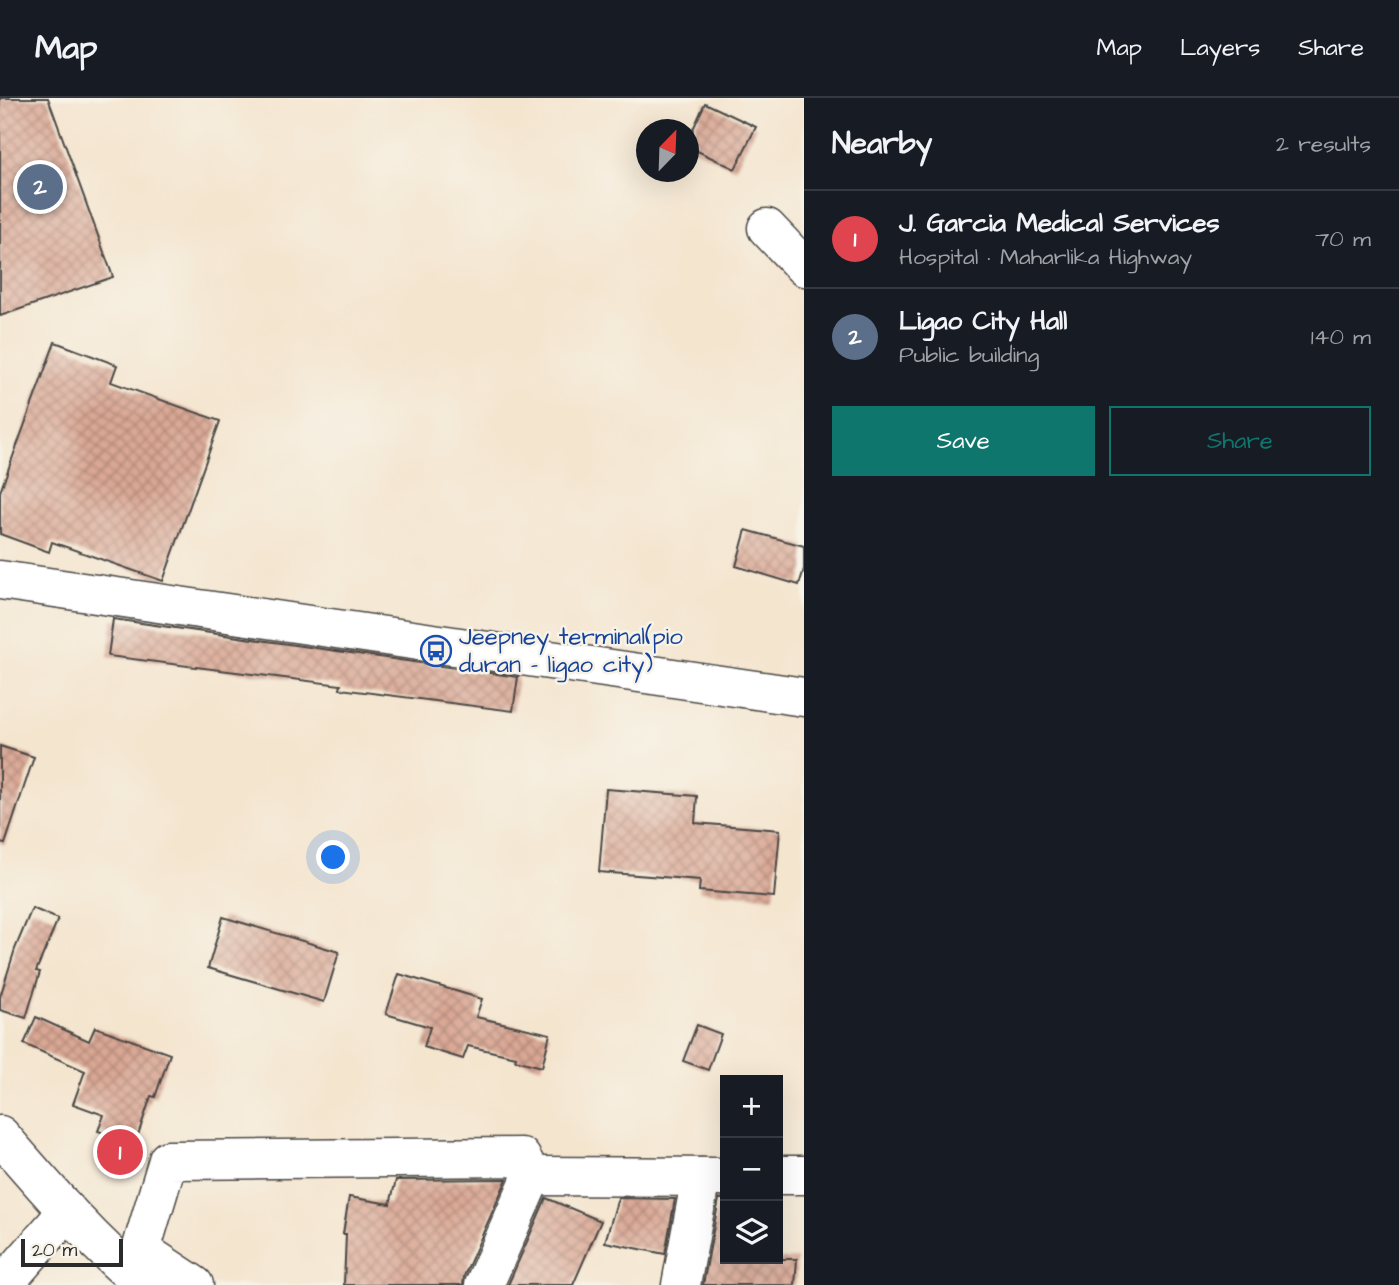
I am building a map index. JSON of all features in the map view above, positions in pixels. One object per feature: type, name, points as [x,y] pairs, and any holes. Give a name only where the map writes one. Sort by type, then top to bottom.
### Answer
[{"type":"main road","points":[[767,228],[804,267]]},
{"type":"main road","points":[[0,580],[804,697]]},
{"type":"main road","points":[[0,1135],[67,1212],[112,1258],[145,1285]]},
{"type":"main road","points":[[194,1285],[141,1250],[168,1160],[521,1157],[532,1176]]},
{"type":"main road","points":[[783,1175],[804,1175]]},
{"type":"main road","points":[[532,1176],[713,1177],[681,1285]]},
{"type":"main road","points":[[484,1285],[532,1176]]},
{"type":"main road","points":[[3,1285],[67,1212]]},
{"type":"building","points":[[0,98],[48,98],[113,277],[0,316]]},
{"type":"building","points":[[705,103],[756,127],[735,169],[699,152],[698,119]]},
{"type":"building","points":[[55,342],[117,365],[111,382],[220,421],[163,581],[52,542],[49,552],[0,534],[0,492]]},
{"type":"building","points":[[746,530],[804,546],[804,569],[799,585],[736,566]]},
{"type":"building","points":[[113,619],[518,677],[513,711],[340,689],[341,685],[108,656]]},
{"type":"building","points":[[0,746],[34,757],[5,844],[0,843]]},
{"type":"building","points":[[606,789],[697,796],[695,823],[780,830],[774,897],[699,891],[700,880],[599,872]]},
{"type":"building","points":[[32,908],[58,919],[36,971],[40,972],[26,1018],[0,1010],[0,997],[15,949]]},
{"type":"building","points":[[223,917],[339,952],[324,1002],[208,968]]},
{"type":"building","points":[[399,974],[482,999],[476,1017],[550,1034],[542,1067],[515,1060],[516,1057],[468,1046],[463,1059],[424,1047],[430,1027],[386,1014]]},
{"type":"building","points":[[36,1017],[89,1041],[95,1027],[170,1054],[155,1097],[151,1096],[135,1144],[98,1131],[104,1115],[73,1104],[85,1071],[24,1044]]},
{"type":"building","points":[[697,1025],[721,1034],[708,1070],[683,1061]]},
{"type":"building","points":[[507,1179],[464,1276],[463,1285],[344,1285],[346,1234],[343,1234],[349,1197],[390,1204],[396,1180]]},
{"type":"building","points":[[546,1198],[601,1221],[573,1285],[508,1285]]},
{"type":"building","points":[[618,1198],[675,1199],[665,1254],[605,1242]]},
{"type":"building","points":[[719,1199],[720,1264],[783,1264],[783,1259],[797,1259],[795,1285],[703,1285]]},
{"type":"place","name":"Ligao City Hall","points":[[40,187]]},
{"type":"place","name":"Jeepney terminal(pio duran - ligao city)","points":[[436,651]]},
{"type":"place","name":"J. Garcia Medical Services","points":[[120,1152]]}]
